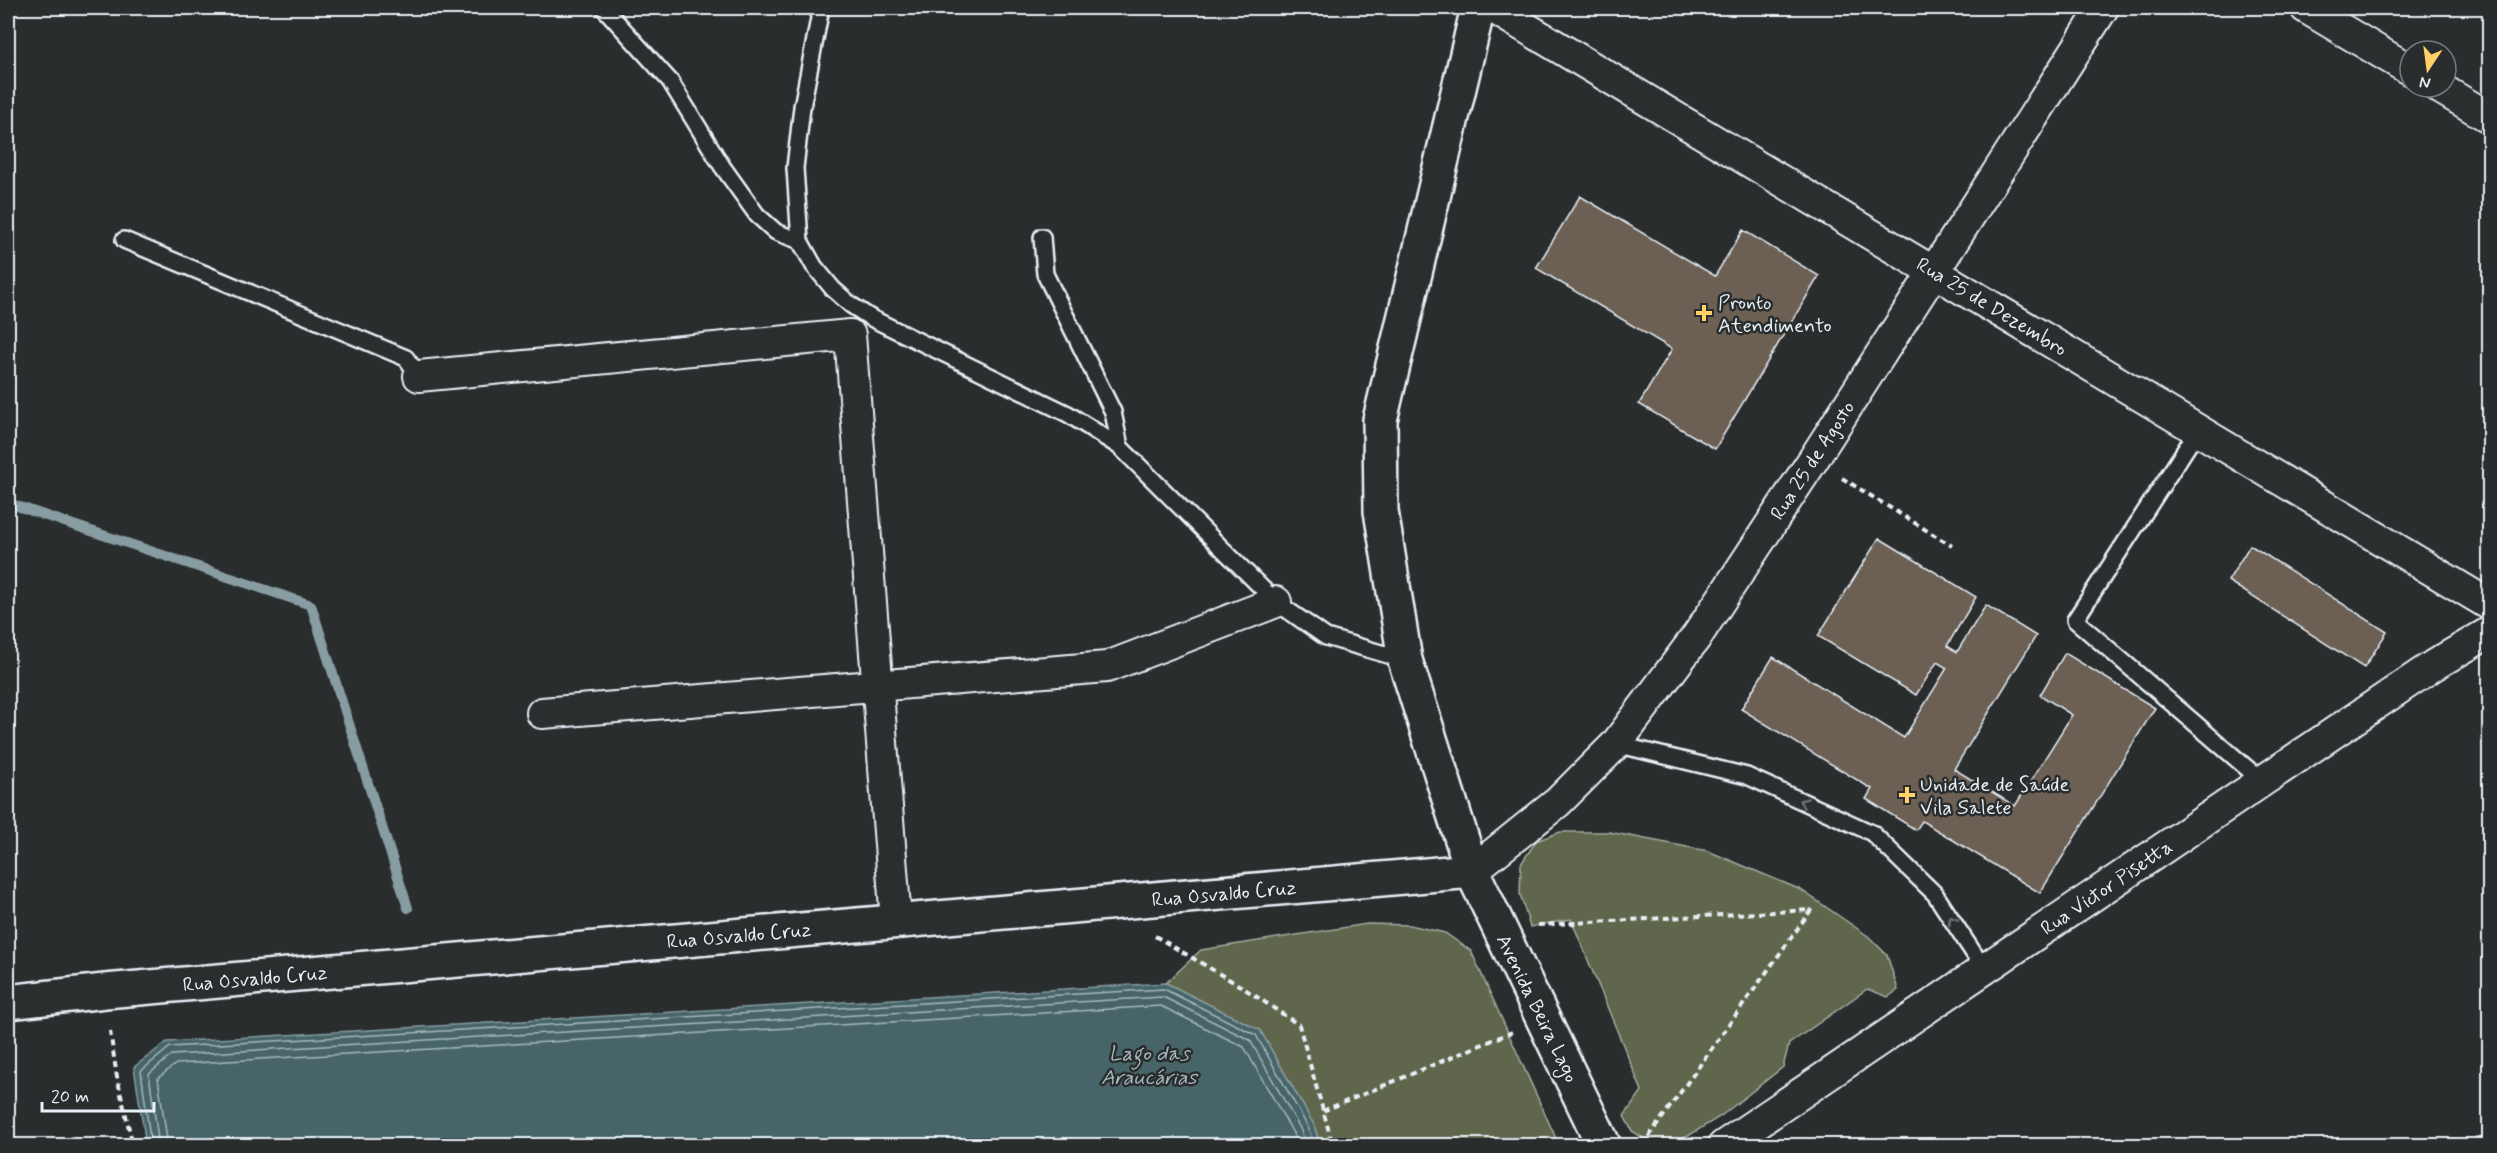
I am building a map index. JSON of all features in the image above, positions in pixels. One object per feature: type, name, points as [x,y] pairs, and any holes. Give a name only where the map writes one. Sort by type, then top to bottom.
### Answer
[{"type":"street","name":"Avenida Beira Lago","points":[[1478,8],[1380,420],[1381,511],[1405,660],[1472,871],[1604,1146]]},
{"type":"street","name":"Rua 25 de Dezembro","points":[[1493,8],[2490,605]]},
{"type":"street","name":"Rua 25 de Agosto","points":[[1472,871],[1558,802],[1616,744],[1697,636],[1813,460],[2103,8]]},
{"type":"street","points":[[2306,8],[2398,63]]},
{"type":"street","points":[[2458,99],[2490,118]]},
{"type":"street","points":[[419,375],[850,334],[896,921]]},
{"type":"street","points":[[542,713],[1107,667],[1276,602]]},
{"type":"street","name":"Rua Victor Pisetta","points":[[1723,1146],[2434,665],[2490,632]]},
{"type":"street","name":"Rua Osvaldo Cruz","points":[[8,1002],[105,991],[1472,871]]},
{"type":"lane","points":[[603,8],[670,81],[722,166],[757,215],[776,232],[800,241]]},
{"type":"lane","points":[[820,8],[802,107],[795,168],[800,241],[814,266],[833,289],[871,318],[1068,414],[1120,447],[1276,602],[1326,637],[1405,660]]},
{"type":"lane","points":[[1042,237],[1045,274],[1113,412],[1120,447]]},
{"type":"lane","points":[[124,240],[406,358],[419,375]]},
{"type":"lane","points":[[2198,430],[2075,620],[2262,781]]},
{"type":"lane","points":[[1616,744],[1747,776],[1872,833],[1935,894],[1984,969]]},
{"type":"path","points":[[1813,460],[1953,546]]},
{"type":"path","points":[[1499,927],[1811,910],[1642,1146]]},
{"type":"path","points":[[1151,933],[1242,987],[1299,1025],[1333,1146]]},
{"type":"path","points":[[1323,1112],[1543,1019]]},
{"type":"path","points":[[110,1030],[117,1077],[133,1146]]},
{"type":"green space","points":[[1560,832],[1609,832],[1708,851],[1801,890],[1868,936],[1887,955],[1898,990],[1888,997],[1867,989],[1789,1044],[1783,1067],[1721,1116],[1675,1144],[1650,1142],[1632,1131],[1624,1116],[1642,1091],[1571,919],[1530,927],[1520,894],[1521,864],[1536,841]]},
{"type":"green space","points":[[1367,924],[1410,925],[1445,933],[1471,951],[1559,1145],[1320,1145],[1314,1125],[1260,1030],[1166,983],[1201,950]]},
{"type":"water","name":"Lago das Araucárias","points":[[1166,983],[1260,1030],[1314,1125],[1320,1145],[146,1145],[134,1067],[167,1042]]},
{"type":"building","name":"Pronto Atendimento","points":[[1580,196],[1715,276],[1743,230],[1819,276],[1715,449],[1639,404],[1672,349],[1536,268]]},
{"type":"building","points":[[1879,538],[1976,597],[1947,646],[1957,652],[1986,605],[2036,636],[1954,769],[2015,806],[2072,715],[2040,695],[2065,653],[2155,708],[2040,893],[1922,821],[1916,830],[1866,799],[1872,789],[1741,709],[1773,657],[1904,738],[1947,668],[1937,662],[1916,695],[1818,636]]},
{"type":"building","points":[[2250,545],[2387,632],[2364,668],[2228,581]]},
{"type":"waterway","points":[[8,503],[311,605],[408,908]]},
{"type":"place","name":"Pronto Atendimento","points":[[1704,313]]},
{"type":"place","name":"Unidade de Saúde Vila Salete","points":[[1907,795]]}]
